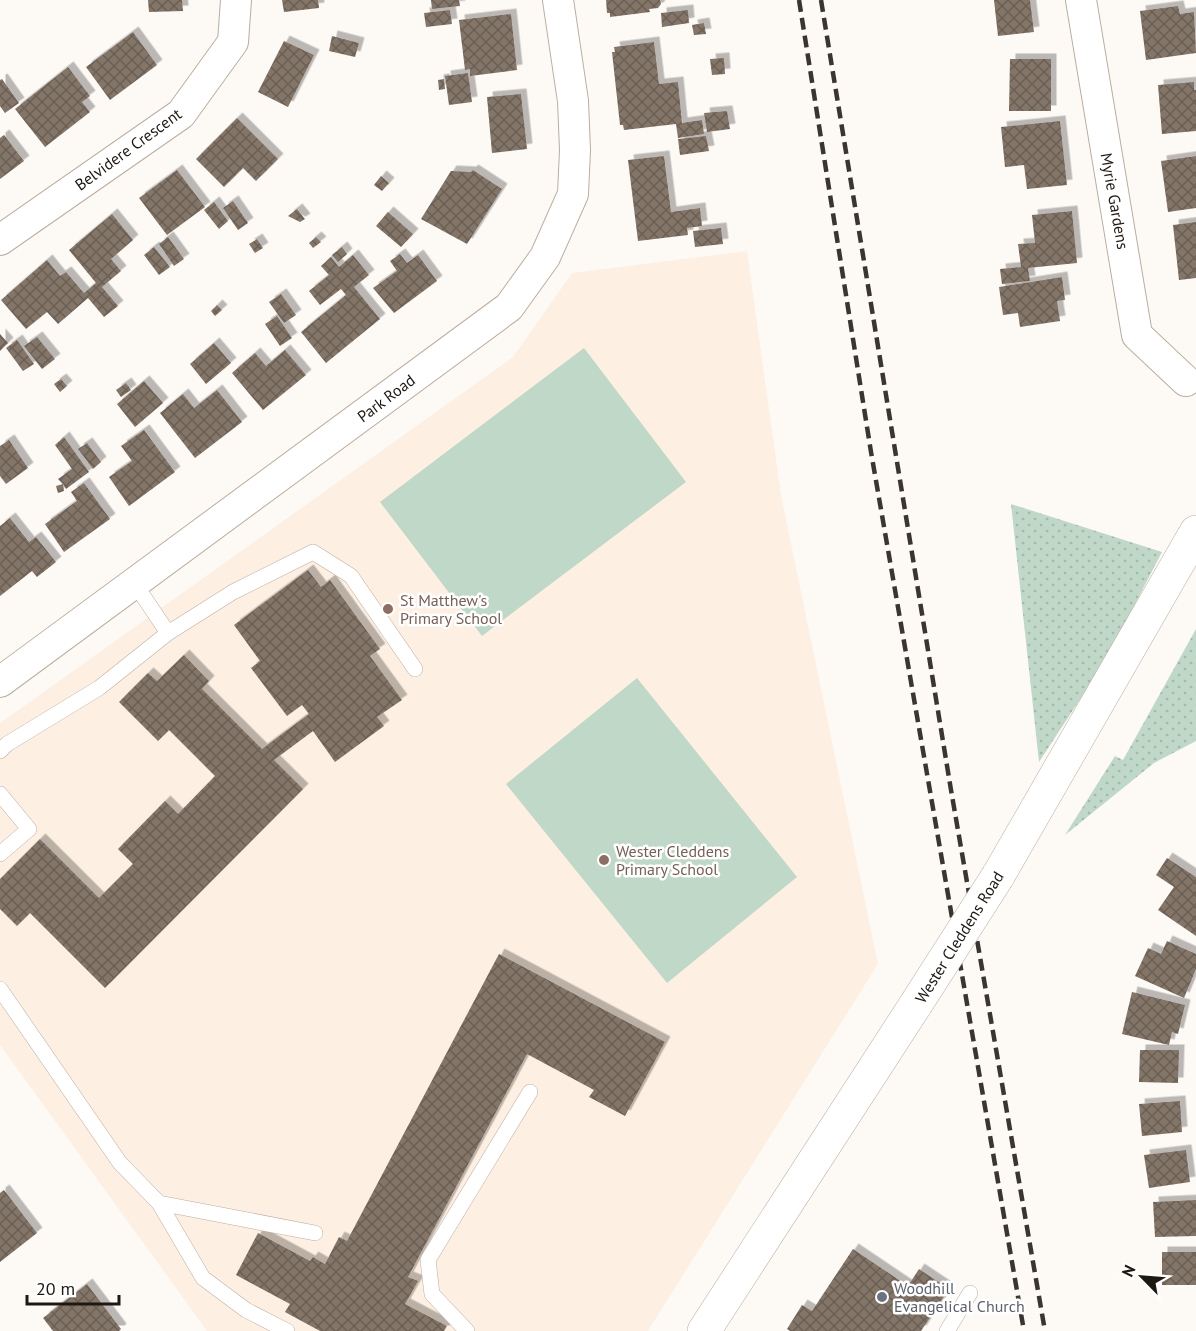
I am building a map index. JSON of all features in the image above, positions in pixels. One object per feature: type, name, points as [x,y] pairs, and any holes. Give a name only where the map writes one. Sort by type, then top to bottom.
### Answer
[{"type":"street","name":"Belvidere Crescent","points":[[0,240],[181,114],[233,42],[236,0]]},
{"type":"street","name":"Park Road","points":[[0,682],[509,307],[545,257],[573,194],[575,150],[573,101],[558,0]]},
{"type":"street","name":"Myrie Gardens","points":[[1081,0],[1137,335],[1186,381]]},
{"type":"street","name":"Wester Cleddens Road","points":[[704,1331],[998,876],[1196,532]]},
{"type":"lane","points":[[0,751],[7,744],[99,688],[168,633],[232,592],[313,552],[351,576],[415,669]]},
{"type":"lane","points":[[135,584],[168,633]]},
{"type":"lane","points":[[0,794],[29,829],[0,854]]},
{"type":"lane","points":[[0,988],[120,1162],[159,1203],[203,1278],[246,1310],[287,1331]]},
{"type":"lane","points":[[467,1331],[432,1294],[428,1260],[530,1092]]},
{"type":"lane","points":[[159,1203],[315,1233]]},
{"type":"lane","points":[[947,1331],[970,1293]]},
{"type":"shaded area","points":[[747,251],[781,495],[878,964],[648,1331],[207,1331],[0,1045],[0,723],[513,357],[572,273]]},
{"type":"green space","points":[[584,348],[686,482],[482,636],[380,502]]},
{"type":"green space","points":[[1011,504],[1162,552],[1107,658],[1039,762]]},
{"type":"green space","points":[[1196,629],[1196,741],[1154,763],[1065,835],[1115,756],[1123,760]]},
{"type":"green space","points":[[637,678],[797,877],[667,983],[506,784]]},
{"type":"building","points":[[148,0],[182,0],[183,11],[149,12]]},
{"type":"building","points":[[282,0],[318,0],[319,8],[284,12]]},
{"type":"building","points":[[431,0],[459,0],[460,6],[432,9]]},
{"type":"building","points":[[606,0],[660,0],[661,4],[658,8],[649,9],[650,12],[610,17],[610,13],[607,13]]},
{"type":"building","points":[[994,0],[1030,0],[1034,32],[998,36]]},
{"type":"building","points":[[1178,6],[1180,14],[1194,12],[1196,53],[1146,60],[1140,11]]},
{"type":"building","points":[[450,10],[452,24],[426,27],[424,13]]},
{"type":"building","points":[[688,10],[689,23],[662,27],[661,13]]},
{"type":"building","points":[[511,14],[517,70],[470,76],[470,69],[465,70],[459,20]]},
{"type":"building","points":[[704,23],[706,34],[694,35],[692,25]]},
{"type":"building","points":[[133,32],[157,65],[110,100],[86,67]]},
{"type":"building","points":[[332,36],[359,43],[355,57],[329,51]]},
{"type":"building","points":[[284,41],[314,55],[288,107],[258,92]]},
{"type":"building","points":[[654,42],[659,84],[678,82],[682,123],[702,120],[704,134],[678,138],[676,124],[624,130],[623,125],[620,125],[612,52],[615,52],[614,47]]},
{"type":"building","points":[[724,58],[725,74],[712,75],[710,59]]},
{"type":"building","points":[[1010,59],[1051,59],[1051,111],[1009,111]]},
{"type":"building","points":[[68,67],[90,96],[82,102],[90,112],[45,147],[15,109]]},
{"type":"building","points":[[468,73],[472,102],[449,105],[445,76]]},
{"type":"building","points":[[2,79],[19,103],[5,113],[0,106],[0,80]]},
{"type":"building","points":[[444,79],[445,89],[439,90],[438,80]]},
{"type":"building","points":[[1194,82],[1196,131],[1162,134],[1158,85]]},
{"type":"building","points":[[521,94],[527,149],[492,153],[487,97]]},
{"type":"building","points":[[727,111],[730,129],[707,132],[704,113]]},
{"type":"building","points":[[237,118],[278,159],[256,181],[243,168],[224,187],[196,159]]},
{"type":"building","points":[[1060,121],[1067,185],[1027,189],[1024,165],[1005,167],[1001,127]]},
{"type":"building","points":[[4,135],[24,161],[0,179],[0,138]]},
{"type":"building","points":[[706,136],[709,151],[680,155],[678,139]]},
{"type":"building","points":[[664,156],[671,212],[700,208],[702,226],[687,228],[688,235],[638,241],[628,160]]},
{"type":"building","points":[[1196,156],[1196,208],[1168,212],[1161,161]]},
{"type":"building","points":[[177,170],[205,207],[167,235],[139,198]]},
{"type":"building","points":[[473,170],[502,189],[467,244],[421,219],[451,171],[471,172]]},
{"type":"building","points":[[381,176],[389,183],[382,191],[374,185]]},
{"type":"building","points":[[233,201],[248,223],[238,230],[223,208]]},
{"type":"building","points":[[214,202],[228,221],[219,229],[204,210]]},
{"type":"building","points":[[297,209],[305,219],[300,222],[288,216]]},
{"type":"building","points":[[1072,211],[1077,263],[1028,268],[1030,281],[1002,284],[1000,269],[1021,267],[1018,244],[1035,243],[1032,215]]},
{"type":"building","points":[[388,212],[413,234],[401,247],[376,226]]},
{"type":"building","points":[[112,214],[133,240],[111,259],[121,271],[102,287],[118,306],[104,317],[88,298],[58,324],[47,312],[26,329],[1,300],[47,260],[60,276],[66,272],[84,293],[96,283],[69,250]]},
{"type":"building","points":[[1196,222],[1196,278],[1179,280],[1173,225]]},
{"type":"building","points":[[721,228],[723,244],[695,247],[693,231]]},
{"type":"building","points":[[168,237],[184,259],[174,266],[159,244]]},
{"type":"building","points":[[316,237],[321,242],[313,248],[309,243]]},
{"type":"building","points":[[257,239],[263,248],[255,253],[249,244]]},
{"type":"building","points":[[154,247],[170,267],[159,275],[144,255]]},
{"type":"building","points":[[342,247],[347,254],[338,262],[332,255]]},
{"type":"building","points":[[400,254],[407,263],[418,255],[437,281],[394,313],[373,288],[397,271],[390,261]]},
{"type":"building","points":[[353,255],[369,275],[354,287],[380,319],[326,363],[301,332],[346,295],[341,289],[320,305],[309,291],[329,275],[321,266],[331,257],[339,267]]},
{"type":"building","points":[[1062,277],[1065,300],[1057,301],[1060,321],[1020,327],[1018,313],[1003,315],[999,287]]},
{"type":"building","points":[[281,294],[296,315],[284,323],[269,302]]},
{"type":"building","points":[[217,305],[222,310],[215,316],[211,311]]},
{"type":"building","points":[[277,316],[292,338],[280,346],[265,324]]},
{"type":"building","points":[[0,334],[8,343],[0,351]]},
{"type":"building","points":[[37,337],[55,359],[42,369],[24,346]]},
{"type":"building","points":[[17,340],[34,364],[23,371],[6,348]]},
{"type":"building","points":[[214,343],[231,363],[206,384],[190,364]]},
{"type":"building","points":[[285,350],[306,375],[263,410],[232,373],[255,353],[266,366]]},
{"type":"building","points":[[61,379],[67,386],[60,392],[54,384]]},
{"type":"building","points":[[144,381],[163,403],[135,427],[117,404]]},
{"type":"building","points":[[126,383],[131,390],[121,397],[116,390]]},
{"type":"building","points":[[217,390],[242,422],[195,458],[160,413],[183,394],[194,408]]},
{"type":"building","points":[[144,430],[175,472],[129,506],[109,477],[132,461],[121,446]]},
{"type":"building","points":[[64,437],[89,472],[66,489],[58,479],[72,469],[55,445]]},
{"type":"building","points":[[9,440],[28,468],[6,484],[0,476],[0,446]]},
{"type":"building","points":[[87,443],[101,462],[93,469],[78,449]]},
{"type":"building","points":[[84,483],[110,519],[64,552],[45,524],[77,501],[71,492]]},
{"type":"building","points":[[63,484],[64,491],[58,493],[56,486]]},
{"type":"building","points":[[10,518],[29,542],[36,537],[56,562],[37,577],[32,571],[0,596],[0,526]]},
{"type":"building","points":[[308,570],[321,587],[330,580],[380,649],[370,656],[402,700],[377,717],[384,726],[335,762],[313,731],[274,760],[303,789],[105,988],[30,913],[17,926],[0,909],[0,879],[40,839],[99,898],[133,864],[118,849],[165,801],[178,814],[215,776],[169,730],[158,741],[119,702],[148,673],[157,681],[184,655],[209,681],[202,689],[262,749],[309,714],[302,705],[287,716],[251,668],[260,661],[234,625]]},
{"type":"building","points":[[1167,858],[1196,877],[1196,936],[1158,910],[1174,887],[1156,875]]},
{"type":"building","points":[[1167,941],[1196,954],[1196,969],[1184,998],[1135,976],[1148,948],[1161,954]]},
{"type":"building","points":[[499,954],[665,1042],[625,1116],[589,1097],[594,1090],[527,1054],[408,1277],[418,1281],[405,1304],[447,1326],[444,1331],[320,1331],[285,1312],[290,1304],[236,1275],[258,1233],[310,1261],[313,1257],[325,1264],[339,1237],[347,1241]]},
{"type":"building","points":[[1132,992],[1185,1005],[1178,1034],[1172,1032],[1169,1045],[1122,1034]]},
{"type":"building","points":[[1140,1050],[1179,1050],[1178,1083],[1139,1082]]},
{"type":"building","points":[[1180,1101],[1182,1132],[1142,1136],[1139,1104]]},
{"type":"building","points":[[1186,1150],[1190,1182],[1149,1188],[1144,1155]]},
{"type":"building","points":[[4,1190],[37,1233],[0,1262],[0,1193]]},
{"type":"building","points":[[1196,1200],[1196,1236],[1155,1237],[1153,1202]]},
{"type":"building","name":"Woodhill Evangelical Church","points":[[853,1249],[908,1286],[919,1269],[949,1289],[921,1331],[790,1331],[787,1329],[802,1305],[812,1311]]},
{"type":"building","points":[[1162,1252],[1196,1252],[1196,1285],[1162,1285]]},
{"type":"building","points":[[87,1284],[121,1329],[119,1331],[53,1331],[43,1318]]},
{"type":"railway","points":[[799,0],[871,452],[1024,1331]]},
{"type":"railway","points":[[821,0],[951,790],[1045,1331]]},
{"type":"place","name":"St Matthew's Primary School","points":[[388,609]]},
{"type":"place","name":"Wester Cleddens Primary School","points":[[604,860]]},
{"type":"place","name":"Woodhill Evangelical Church","points":[[882,1297]]}]
